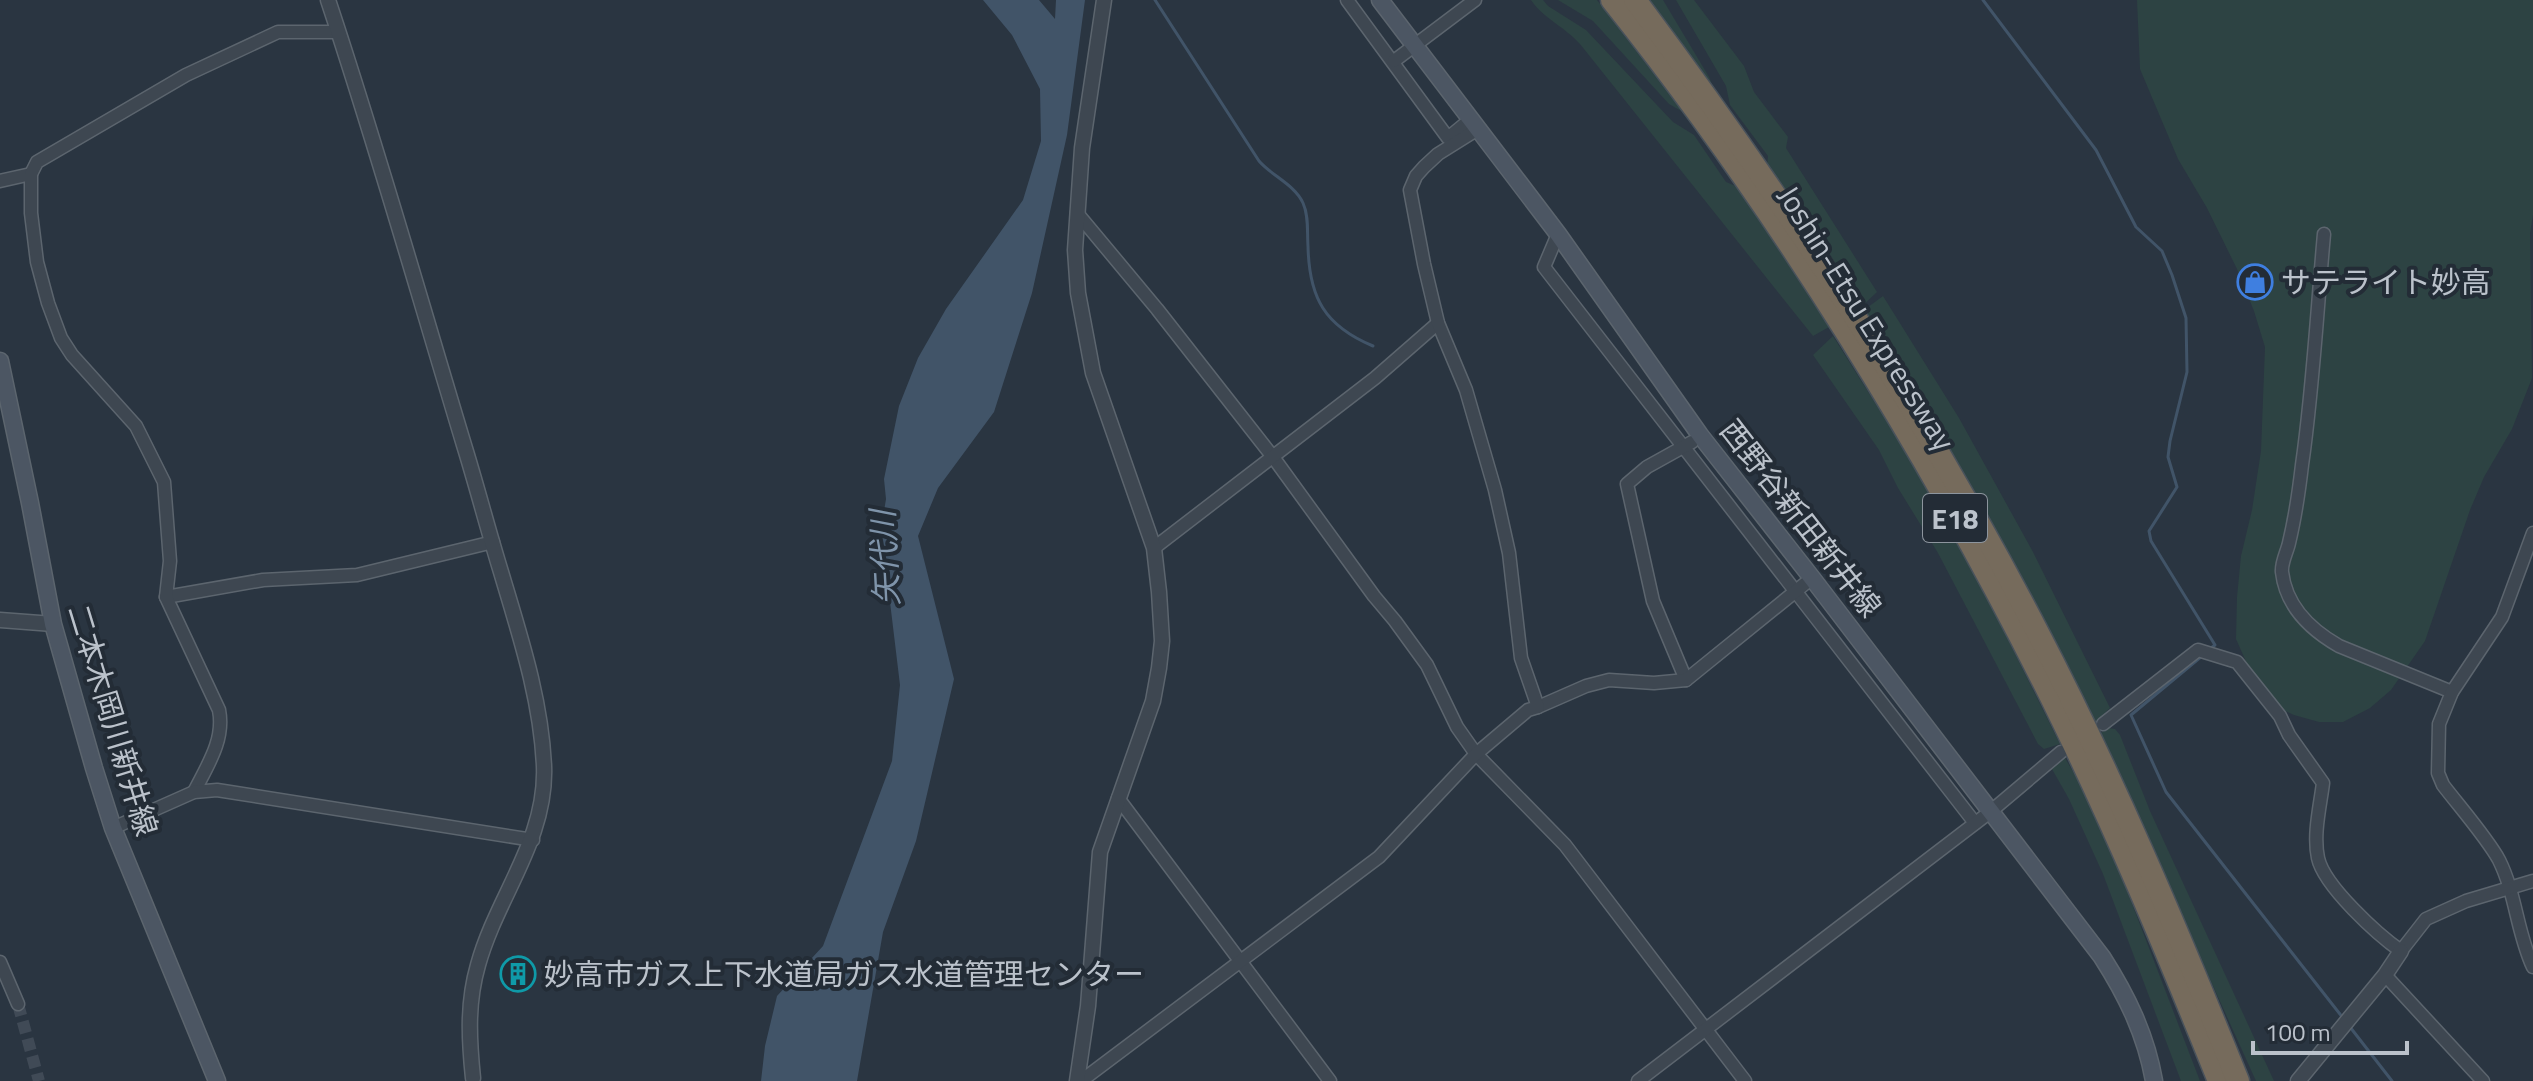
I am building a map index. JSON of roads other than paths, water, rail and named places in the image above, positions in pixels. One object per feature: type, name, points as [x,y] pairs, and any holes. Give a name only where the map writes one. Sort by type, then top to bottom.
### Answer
[{"type":"highway","name":"Joshin-Etsu Expressway","points":[[1612,0],[1753,193],[1884,395],[1956,520],[2020,637],[2083,766],[2219,1081]]},
{"type":"highway","name":"Joshin-Etsu Expressway","points":[[1635,0],[1688,70],[1812,248],[1898,385],[1974,515],[2075,706],[2130,823],[2241,1081]]},
{"type":"highway","points":[[2140,893],[2210,1081]]},
{"type":"main road","name":"西野谷新田新井線","points":[[1380,0],[1558,234],[1700,435],[2102,957],[2141,1030],[2154,1081]]},
{"type":"main road","name":"二本木岡川新井線","points":[[0,361],[53,624],[113,828],[217,1081]]},
{"type":"street","points":[[328,0],[493,542],[539,711],[543,796],[533,840],[475,976],[468,1033],[473,1078]]},
{"type":"street","points":[[1079,1081],[1100,852],[1144,731],[1159,668],[1161,612],[1154,548],[1093,373],[1078,293],[1075,250],[1082,148],[1104,0]]},
{"type":"street","points":[[1347,0],[1448,138],[1475,124]]},
{"type":"street","points":[[1394,61],[1475,0]]},
{"type":"street","points":[[194,792],[218,743],[221,722],[219,710],[166,597],[170,561],[164,482],[136,426],[90,378],[61,338],[37,262],[31,213],[31,174],[37,162],[186,75],[278,32],[339,32]]},
{"type":"street","points":[[1475,124],[1424,167],[1410,190],[1438,323],[1466,390],[1495,490],[1509,553],[1521,658],[1538,707]]},
{"type":"street","points":[[0,181],[31,174]]},
{"type":"street","points":[[1077,213],[1273,457],[1427,665],[1457,727],[1476,754],[1565,845],[1745,1081]]},
{"type":"street","points":[[1558,234],[1544,267],[1975,823]]},
{"type":"street","points":[[2324,234],[2302,463],[2289,543],[2281,569],[2286,590],[2303,619],[2324,638],[2452,692]]},
{"type":"street","points":[[1154,548],[1375,378],[1438,323]]},
{"type":"street","points":[[1686,680],[1653,601],[1627,484],[1647,467],[1685,447],[1700,435]]},
{"type":"street","points":[[2533,533],[2502,617],[2452,692],[2439,724],[2438,773],[2443,785],[2498,859],[2533,967]]},
{"type":"street","points":[[166,597],[263,580],[357,575],[493,542]]},
{"type":"street","points":[[1079,1081],[1379,857],[1476,754],[1528,710],[1609,680],[1654,683],[1686,680],[1812,578]]},
{"type":"street","points":[[0,620],[53,624]]},
{"type":"street","points":[[2103,724],[2198,650],[2237,662],[2280,716],[2289,735],[2323,783],[2316,837],[2318,861],[2330,881],[2367,924],[2401,951]]},
{"type":"street","points":[[1638,1081],[1990,812],[2061,752]]},
{"type":"street","points":[[113,828],[194,792],[217,790],[533,840]]},
{"type":"street","points":[[1118,798],[1330,1081]]},
{"type":"street","points":[[2298,1081],[2385,975],[2426,919],[2466,901],[2533,881]]},
{"type":"street","points":[[0,962],[18,1004]]},
{"type":"street","points":[[2385,975],[2483,1081]]},
{"type":"water","name":"矢代川","points":[[983,0],[1039,0],[1055,19],[1056,0],[1085,0],[1067,135],[1032,293],[994,412],[938,488],[918,536],[954,679],[916,841],[883,932],[857,1081],[761,1081],[765,1046],[777,996],[823,946],[892,761],[900,685],[890,602],[878,548],[886,499],[884,479],[899,406],[918,358],[946,309],[1023,200],[1041,141],[1040,89],[1012,35]]},
{"type":"waterway","points":[[1155,0],[1259,161],[1295,191],[1303,203],[1312,281],[1323,308],[1343,329],[1373,346]]},
{"type":"waterway","points":[[1983,0],[2096,150],[2136,227],[2162,251],[2172,275],[2186,318],[2187,372],[2168,457],[2177,487],[2149,531],[2151,541],[2215,645],[2211,648]]},
{"type":"waterway","points":[[2202,656],[2131,715],[2166,792],[2343,1018]]},
{"type":"waterway","points":[[2350,1027],[2392,1081]]},
{"type":"tunnel","points":[[18,1004],[39,1081]]},
{"type":"place","name":"サテライト妙高","points":[[2255,282]]},
{"type":"place","name":"妙高市ガス上下水道局ガス水道管理センター","points":[[518,974]]}]
